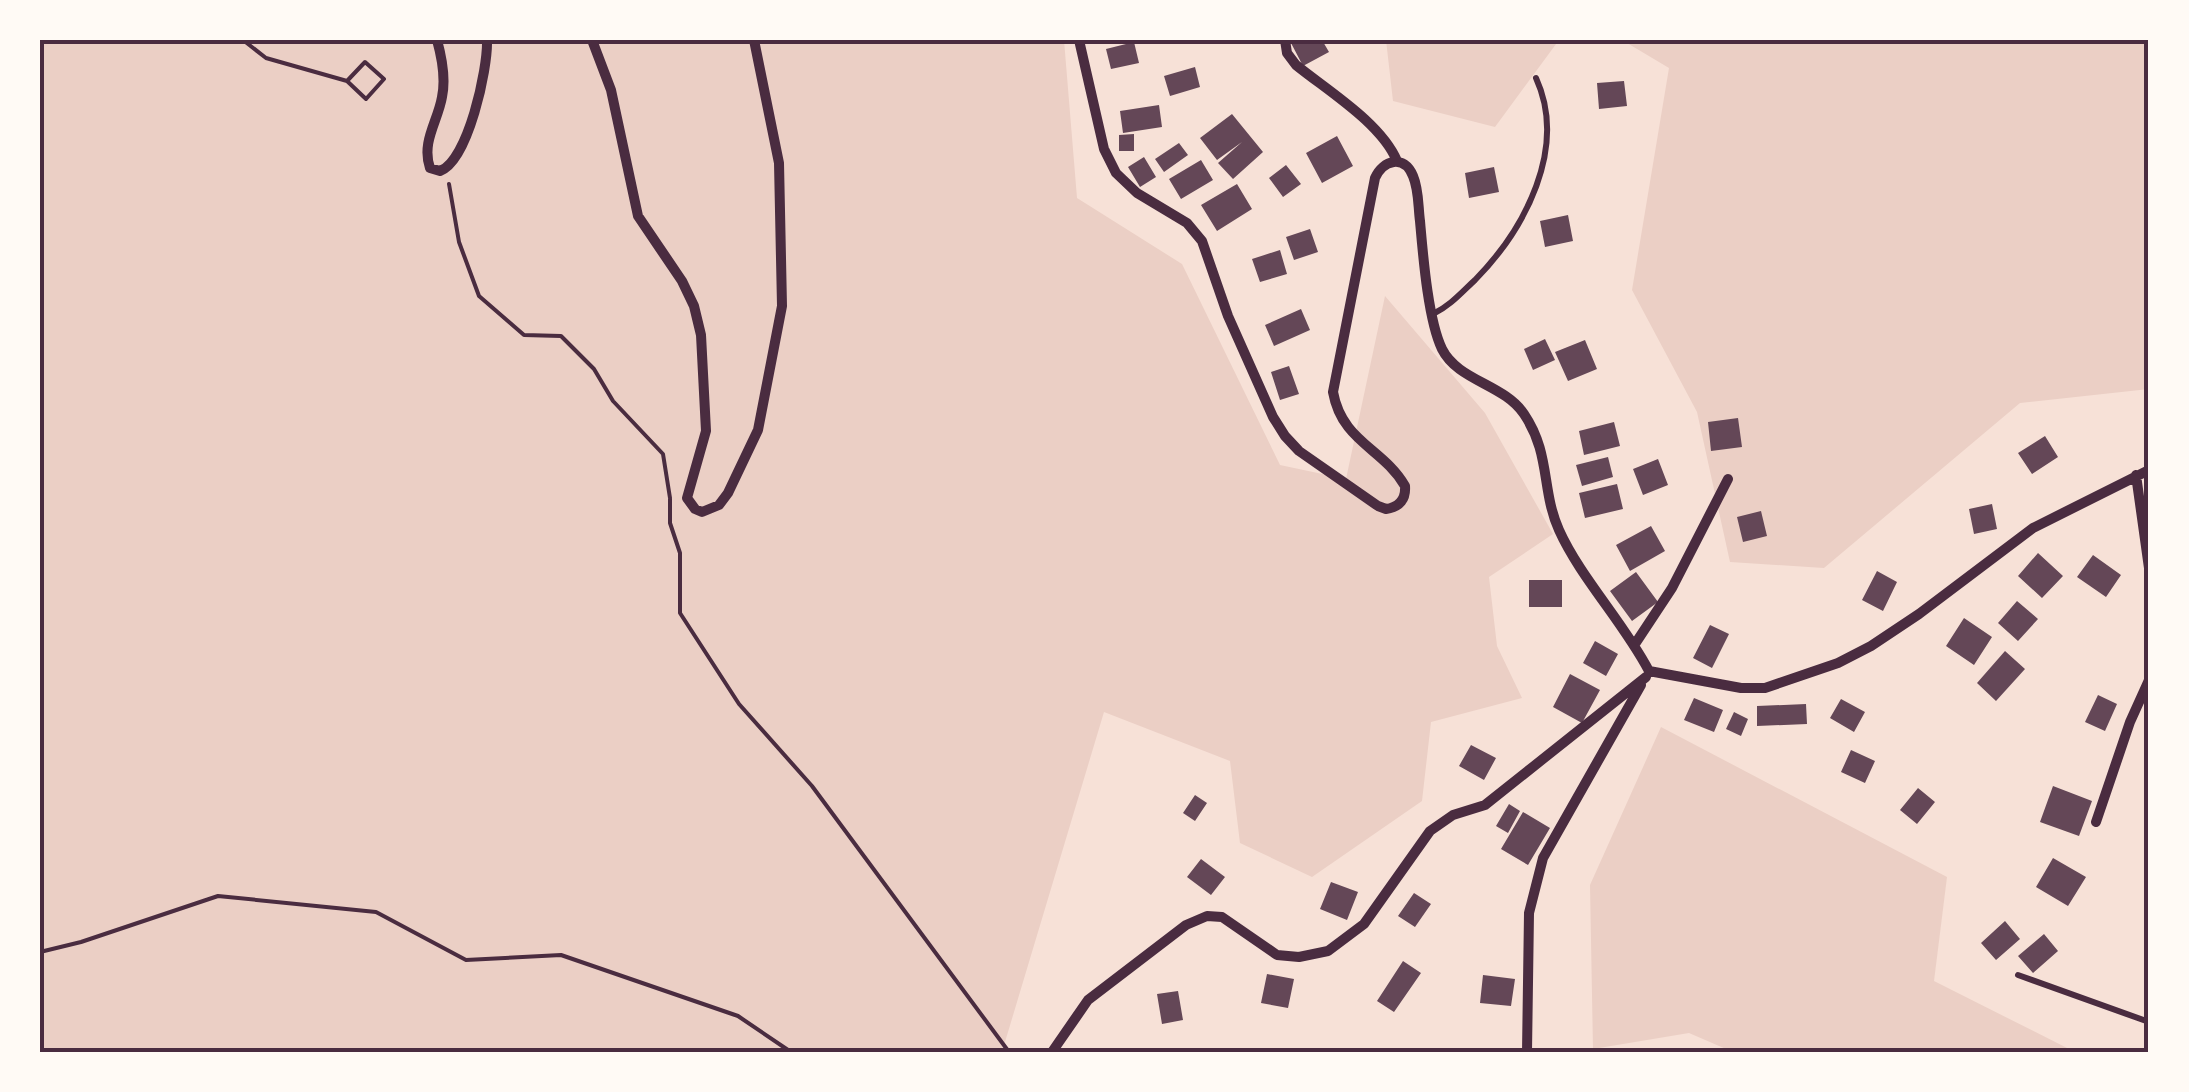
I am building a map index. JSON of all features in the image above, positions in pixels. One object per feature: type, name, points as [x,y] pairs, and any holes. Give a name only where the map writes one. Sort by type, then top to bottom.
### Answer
[{"type":"street","points":[[437,40],[444,74],[442,98],[426,153],[430,168],[446,170],[460,148],[484,83],[488,40]]},
{"type":"street","points":[[592,40],[611,90],[638,216],[682,280],[701,335],[706,431],[687,498],[694,509],[702,512],[710,511],[728,493],[758,430],[782,306],[779,163],[754,40]]},
{"type":"street","points":[[1079,40],[1109,162],[1124,184],[1186,223],[1202,240],[1228,316],[1273,417],[1300,451],[1386,510],[1401,503],[1405,486],[1349,432],[1336,409],[1334,392],[1372,188],[1379,169],[1397,161]]},
{"type":"street","points":[[1285,40],[1287,53],[1296,65],[1379,132],[1397,161],[1409,168],[1416,186],[1433,314],[1443,351],[1458,369],[1496,389],[1522,410],[1540,440],[1558,529],[1636,644],[1648,674]]},
{"type":"street","points":[[1052,1052],[1088,1000],[1186,925],[1208,916],[1222,917],[1276,955],[1298,957],[1328,952],[1364,924],[1430,831],[1453,815],[1485,805],[1648,674],[1764,688],[1838,663],[1918,614],[2033,528],[2149,470]]},
{"type":"street","points":[[2136,475],[2149,568]]},
{"type":"street","points":[[1636,644],[1672,588],[1728,479]]},
{"type":"street","points":[[1527,1052],[1528,912],[1542,858],[1648,674]]},
{"type":"street","points":[[2096,822],[2130,722],[2149,680]]},
{"type":"lane","points":[[1433,314],[1487,267],[1528,207],[1541,173],[1546,144],[1546,118],[1536,78]]},
{"type":"lane","points":[[2018,975],[2149,1022]]},
{"type":"path","points":[[243,40],[266,58],[347,80],[366,99],[384,80],[365,62],[347,80]]},
{"type":"path","points":[[446,170],[459,242],[478,296],[524,335],[561,336],[594,369],[613,401],[664,454],[670,523],[680,553],[680,613],[739,704],[812,786],[1009,1052]]},
{"type":"path","points":[[40,952],[218,896],[376,912],[466,960],[560,956],[738,1016],[791,1052]]},
{"type":"shaded area","points":[[40,40],[1064,40],[1077,198],[1182,264],[1280,465],[1346,479],[1385,296],[1485,413],[1553,534],[1489,577],[1497,646],[1522,698],[1431,722],[1422,801],[1312,877],[1240,843],[1230,761],[1104,712],[1002,1052],[40,1052]]},
{"type":"shaded area","points":[[1386,40],[1559,40],[1495,127],[1393,101]]},
{"type":"shaded area","points":[[1622,40],[2149,40],[2149,389],[2020,403],[1824,568],[1730,562],[1697,412],[1632,290],[1669,68]]},
{"type":"shaded area","points":[[1661,727],[1947,877],[1934,981],[2075,1052],[1733,1052],[1689,1033],[1593,1049],[1590,885]]},
{"type":"building","points":[[1322,40],[1329,52],[1303,66],[1291,43]]},
{"type":"building","points":[[1134,42],[1139,63],[1111,69],[1106,49]]},
{"type":"building","points":[[1195,67],[1200,87],[1170,96],[1164,76]]},
{"type":"building","points":[[1624,81],[1627,106],[1599,109],[1597,83]]},
{"type":"building","points":[[1159,105],[1162,127],[1123,133],[1120,111]]},
{"type":"building","points":[[1232,114],[1263,152],[1233,179],[1218,163],[1242,142],[1217,160],[1200,138]]},
{"type":"building","points":[[1134,134],[1134,151],[1119,151],[1119,135]]},
{"type":"building","points":[[1337,136],[1353,166],[1322,183],[1306,153]]},
{"type":"building","points":[[1179,143],[1188,155],[1164,172],[1155,159]]},
{"type":"building","points":[[1144,157],[1156,177],[1140,187],[1128,167]]},
{"type":"building","points":[[1201,160],[1213,180],[1181,199],[1169,179]]},
{"type":"building","points":[[1286,165],[1301,184],[1283,197],[1269,178]]},
{"type":"building","points":[[1494,167],[1499,192],[1469,198],[1465,173]]},
{"type":"building","points":[[1237,184],[1252,209],[1217,231],[1201,205]]},
{"type":"building","points":[[1568,215],[1573,241],[1545,247],[1540,221]]},
{"type":"building","points":[[1310,229],[1318,252],[1294,260],[1286,237]]},
{"type":"building","points":[[1280,250],[1287,274],[1260,282],[1252,259]]},
{"type":"building","points":[[1301,309],[1310,330],[1274,346],[1265,325]]},
{"type":"building","points":[[1545,339],[1555,360],[1533,370],[1524,349]]},
{"type":"building","points":[[1585,340],[1597,369],[1568,381],[1555,352]]},
{"type":"building","points":[[1289,366],[1299,394],[1280,400],[1271,372]]},
{"type":"building","points":[[1738,418],[1742,447],[1711,451],[1708,422]]},
{"type":"building","points":[[1614,422],[1620,446],[1584,455],[1579,431]]},
{"type":"building","points":[[2045,436],[2058,457],[2032,474],[2018,453]]},
{"type":"building","points":[[1608,457],[1613,477],[1582,486],[1576,465]]},
{"type":"building","points":[[1658,459],[1668,485],[1643,495],[1633,469]]},
{"type":"building","points":[[1617,484],[1623,509],[1585,518],[1579,493]]},
{"type":"building","points":[[1992,504],[1997,529],[1974,534],[1969,509]]},
{"type":"building","points":[[1761,511],[1767,536],[1743,542],[1737,517]]},
{"type":"building","points":[[1651,526],[1665,551],[1630,571],[1616,545]]},
{"type":"building","points":[[2038,553],[2063,576],[2042,598],[2018,576]]},
{"type":"building","points":[[2093,555],[2121,575],[2106,597],[2077,577]]},
{"type":"building","points":[[1877,571],[1897,582],[1883,611],[1862,600]]},
{"type":"building","points":[[1636,572],[1658,602],[1632,621],[1610,591]]},
{"type":"building","points":[[1529,580],[1562,580],[1562,607],[1529,607]]},
{"type":"building","points":[[2017,601],[2038,619],[2018,641],[1998,623]]},
{"type":"building","points":[[1964,618],[1992,637],[1974,665],[1946,646]]},
{"type":"building","points":[[1710,625],[1729,634],[1712,668],[1693,658]]},
{"type":"building","points":[[1595,641],[1618,654],[1606,676],[1583,663]]},
{"type":"building","points":[[2005,651],[2025,669],[1996,701],[1977,683]]},
{"type":"building","points":[[1570,674],[1600,690],[1582,723],[1553,707]]},
{"type":"building","points":[[2098,695],[2117,704],[2105,731],[2085,722]]},
{"type":"building","points":[[1694,698],[1723,710],[1714,732],[1684,720]]},
{"type":"building","points":[[1841,699],[1865,712],[1854,732],[1830,718]]},
{"type":"building","points":[[1806,704],[1807,724],[1757,726],[1757,706]]},
{"type":"building","points":[[1734,712],[1748,719],[1741,736],[1726,729]]},
{"type":"building","points":[[1471,745],[1496,758],[1484,780],[1459,766]]},
{"type":"building","points":[[1851,750],[1875,761],[1865,783],[1841,772]]},
{"type":"building","points":[[2053,786],[2092,801],[2079,836],[2040,822]]},
{"type":"building","points":[[1918,788],[1935,802],[1917,824],[1900,810]]},
{"type":"building","points":[[1195,795],[1207,803],[1195,821],[1183,813]]},
{"type":"building","points":[[1509,804],[1520,811],[1508,833],[1496,826]]},
{"type":"building","points":[[1523,812],[1550,828],[1528,865],[1501,849]]},
{"type":"building","points":[[2053,858],[2086,877],[2068,906],[2036,887]]},
{"type":"building","points":[[1201,859],[1225,877],[1211,895],[1187,877]]},
{"type":"building","points":[[1331,882],[1358,892],[1347,920],[1320,909]]},
{"type":"building","points":[[1414,893],[1431,904],[1415,927],[1398,916]]},
{"type":"building","points":[[2005,921],[2020,939],[1996,960],[1981,943]]},
{"type":"building","points":[[2044,934],[2058,951],[2033,973],[2018,956]]},
{"type":"building","points":[[1403,961],[1421,973],[1394,1012],[1377,1001]]},
{"type":"building","points":[[1267,974],[1294,979],[1288,1008],[1261,1003]]},
{"type":"building","points":[[1483,975],[1515,979],[1511,1006],[1480,1003]]},
{"type":"building","points":[[1178,991],[1183,1020],[1162,1024],[1157,994]]}]
